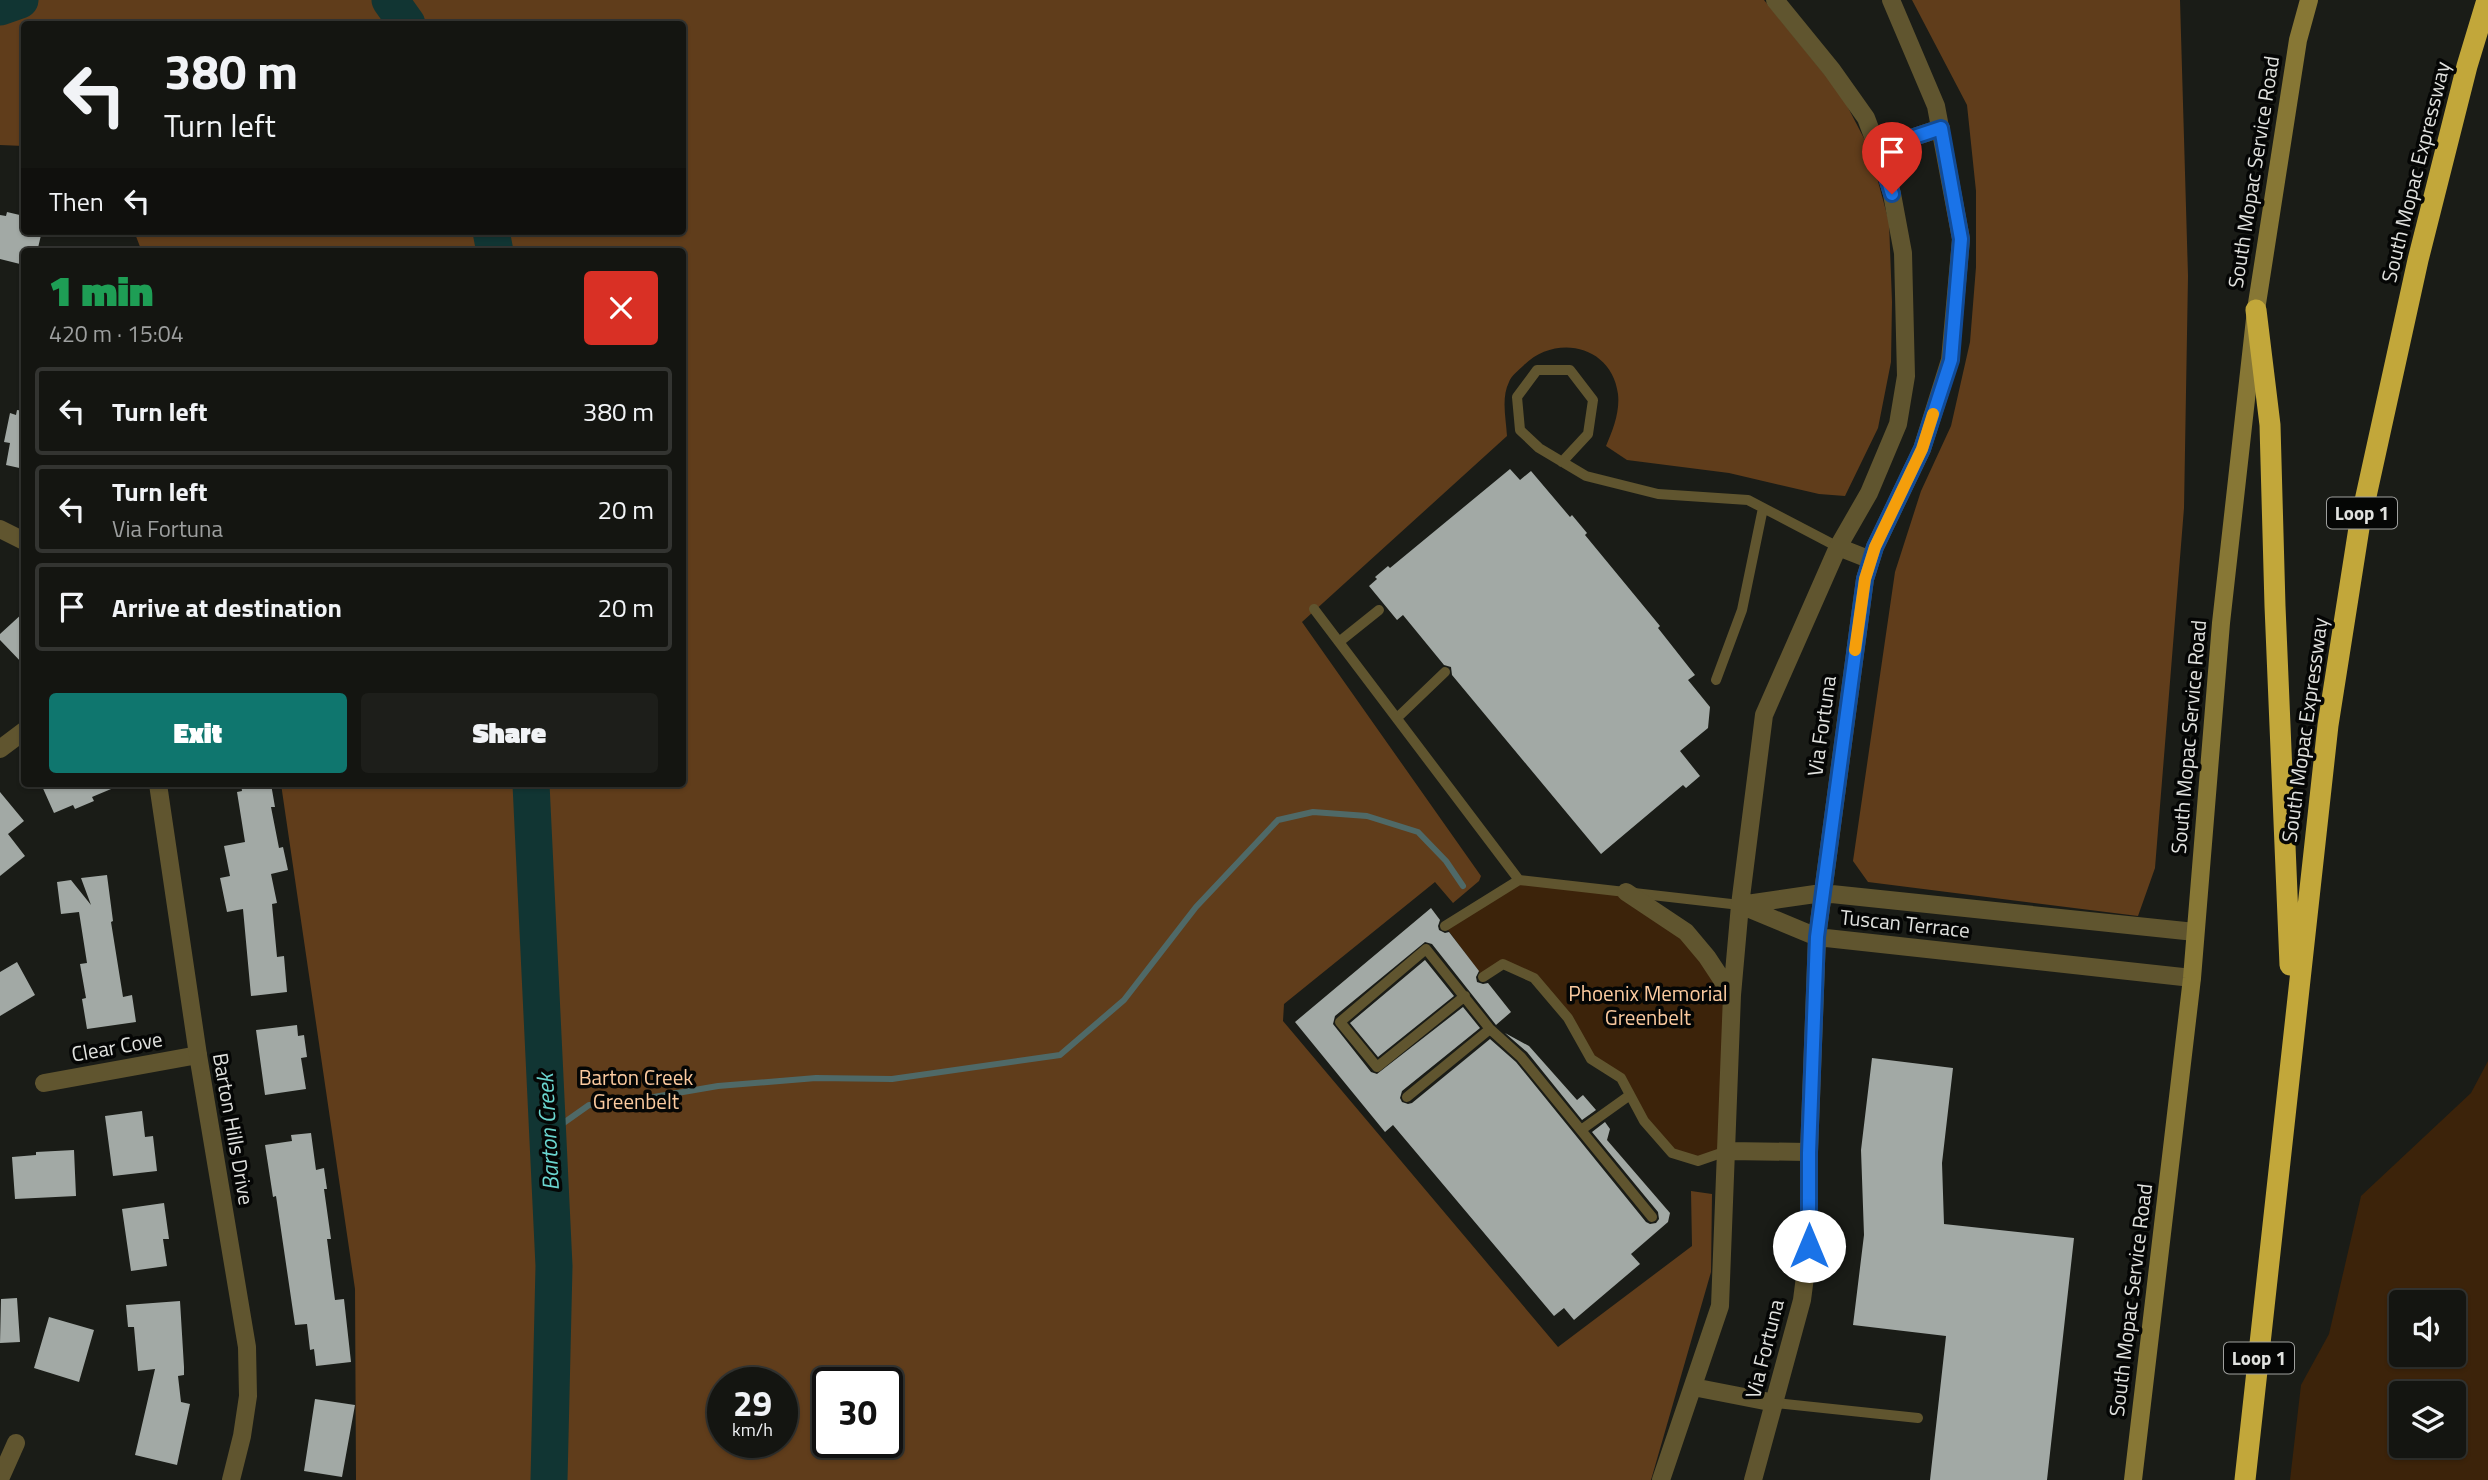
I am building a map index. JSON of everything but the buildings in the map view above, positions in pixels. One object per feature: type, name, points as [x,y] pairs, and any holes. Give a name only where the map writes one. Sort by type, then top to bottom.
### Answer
[{"type":"highway","name":"South Mopac Expressway","points":[[2245,1480],[2329,725],[2359,528],[2418,260],[2467,66],[2487,0]]},
{"type":"highway","points":[[2256,310],[2270,425],[2293,1037]]},
{"type":"main road","name":"South Mopac Service Road","points":[[2133,1480],[2192,978],[2221,623],[2256,310],[2296,52],[2309,0]]},
{"type":"street","points":[[1661,1480],[1720,1306],[1732,995],[1740,905],[1764,715],[1838,547],[1869,494],[1899,424],[1906,376],[1903,253],[1892,194],[1878,149],[1866,118],[1832,70],[1774,0]]},
{"type":"street","name":"Via Fortuna","points":[[1753,1480],[1802,1300],[1809,1246],[1809,1153],[1817,937],[1865,579],[1871,560],[1922,449],[1951,360],[1961,239],[1936,106],[1891,0]]},
{"type":"street","points":[[1878,149],[1941,128]]},
{"type":"street","points":[[0,529],[21,540]]},
{"type":"street","points":[[1838,547],[1871,560]]},
{"type":"street","points":[[0,749],[21,733]]},
{"type":"street","name":"Barton Hills Drive","points":[[158,787],[198,1055],[247,1347],[248,1396],[231,1480]]},
{"type":"street","points":[[1626,892],[1686,932],[1707,957],[1732,995]]},
{"type":"street","name":"Tuscan Terrace","points":[[1740,905],[1822,893],[2195,932]]},
{"type":"street","name":"Tuscan Terrace","points":[[1740,905],[1817,937],[2192,978]]},
{"type":"street","name":"Clear Cove","points":[[44,1083],[198,1055]]},
{"type":"street","points":[[1727,1151],[1809,1153]]},
{"type":"street","points":[[1693,1387],[1775,1403]]},
{"type":"street","points":[[0,1479],[16,1443]]},
{"type":"lane","points":[[1562,462],[1588,433],[1592,400],[1570,370],[1537,370],[1517,397],[1520,430],[1539,448],[1562,462],[1586,476],[1658,494],[1748,500],[1838,547]]},
{"type":"lane","points":[[1716,680],[1742,610],[1763,508]]},
{"type":"lane","points":[[1314,609],[1519,880]]},
{"type":"lane","points":[[1339,642],[1379,610]]},
{"type":"lane","points":[[1397,718],[1445,672]]},
{"type":"lane","points":[[1445,926],[1519,880],[1740,905]]},
{"type":"lane","points":[[1465,996],[1377,1067],[1340,1021],[1426,948],[1465,996],[1490,1029],[1521,1057],[1652,1217]]},
{"type":"lane","points":[[1483,976],[1503,964],[1534,978],[1568,1018],[1591,1059],[1621,1078],[1644,1121],[1672,1153],[1698,1161],[1727,1151]]},
{"type":"lane","points":[[1407,1097],[1490,1029]]},
{"type":"lane","points":[[1581,1130],[1630,1095]]},
{"type":"lane","points":[[1775,1403],[1918,1418]]},
{"type":"green space","name":"Barton Creek Greenbelt","points":[[0,0],[1764,0],[1842,96],[1869,148],[1889,222],[1891,362],[1878,428],[1845,496],[1819,494],[1729,473],[1627,460],[1606,446],[1615,421],[1618,394],[1614,377],[1605,364],[1580,349],[1566,347],[1550,350],[1536,356],[1510,380],[1505,401],[1507,436],[1302,622],[1481,876],[1479,881],[1453,903],[1435,882],[1284,1004],[1283,1021],[1558,1347],[1692,1246],[1691,1191],[1712,1194],[1711,1272],[1651,1480],[356,1480],[355,1289],[281,787],[686,787],[686,248],[140,248],[136,235],[686,235],[686,21],[21,21],[21,146],[0,145]]},
{"type":"green space","points":[[1912,0],[2180,0],[2188,276],[2184,508],[2155,868],[2138,916],[1868,882],[1853,861],[1895,572],[1921,491],[1951,426],[1970,342],[1976,267],[1976,191],[1967,105]]},
{"type":"green space","name":"Phoenix Memorial Greenbelt","points":[[1519,880],[1626,892],[1686,932],[1732,995],[1727,1151],[1698,1161],[1672,1153],[1644,1121],[1621,1078],[1591,1059],[1568,1018],[1534,978],[1503,964],[1483,977],[1445,926]]},
{"type":"green space","points":[[2488,1061],[2488,1480],[2290,1480],[2301,1385],[2329,1334],[2361,1196],[2471,1093]]},
{"type":"waterway","name":"Barton Creek","points":[[0,7],[20,0]]},
{"type":"waterway","name":"Barton Creek","points":[[390,0],[405,21]]},
{"type":"waterway","name":"Barton Creek","points":[[492,235],[494,248]]},
{"type":"waterway","name":"Barton Creek","points":[[531,787],[554,1266],[549,1480]]},
{"type":"waterway","points":[[548,1134],[589,1105],[613,1104],[718,1086],[816,1078],[892,1079],[1060,1055],[1124,1000],[1196,907],[1278,820],[1313,812],[1367,816],[1418,832],[1446,861],[1463,886]]},
{"type":"slow traffic","points":[[1855,650],[1865,579],[1875,547],[1922,449],[1933,414]]},
{"type":"route","points":[[1809,1246],[1809,1153],[1817,937],[1865,579],[1875,547],[1922,449],[1951,360],[1961,239],[1941,128],[1878,149],[1892,194]]}]
